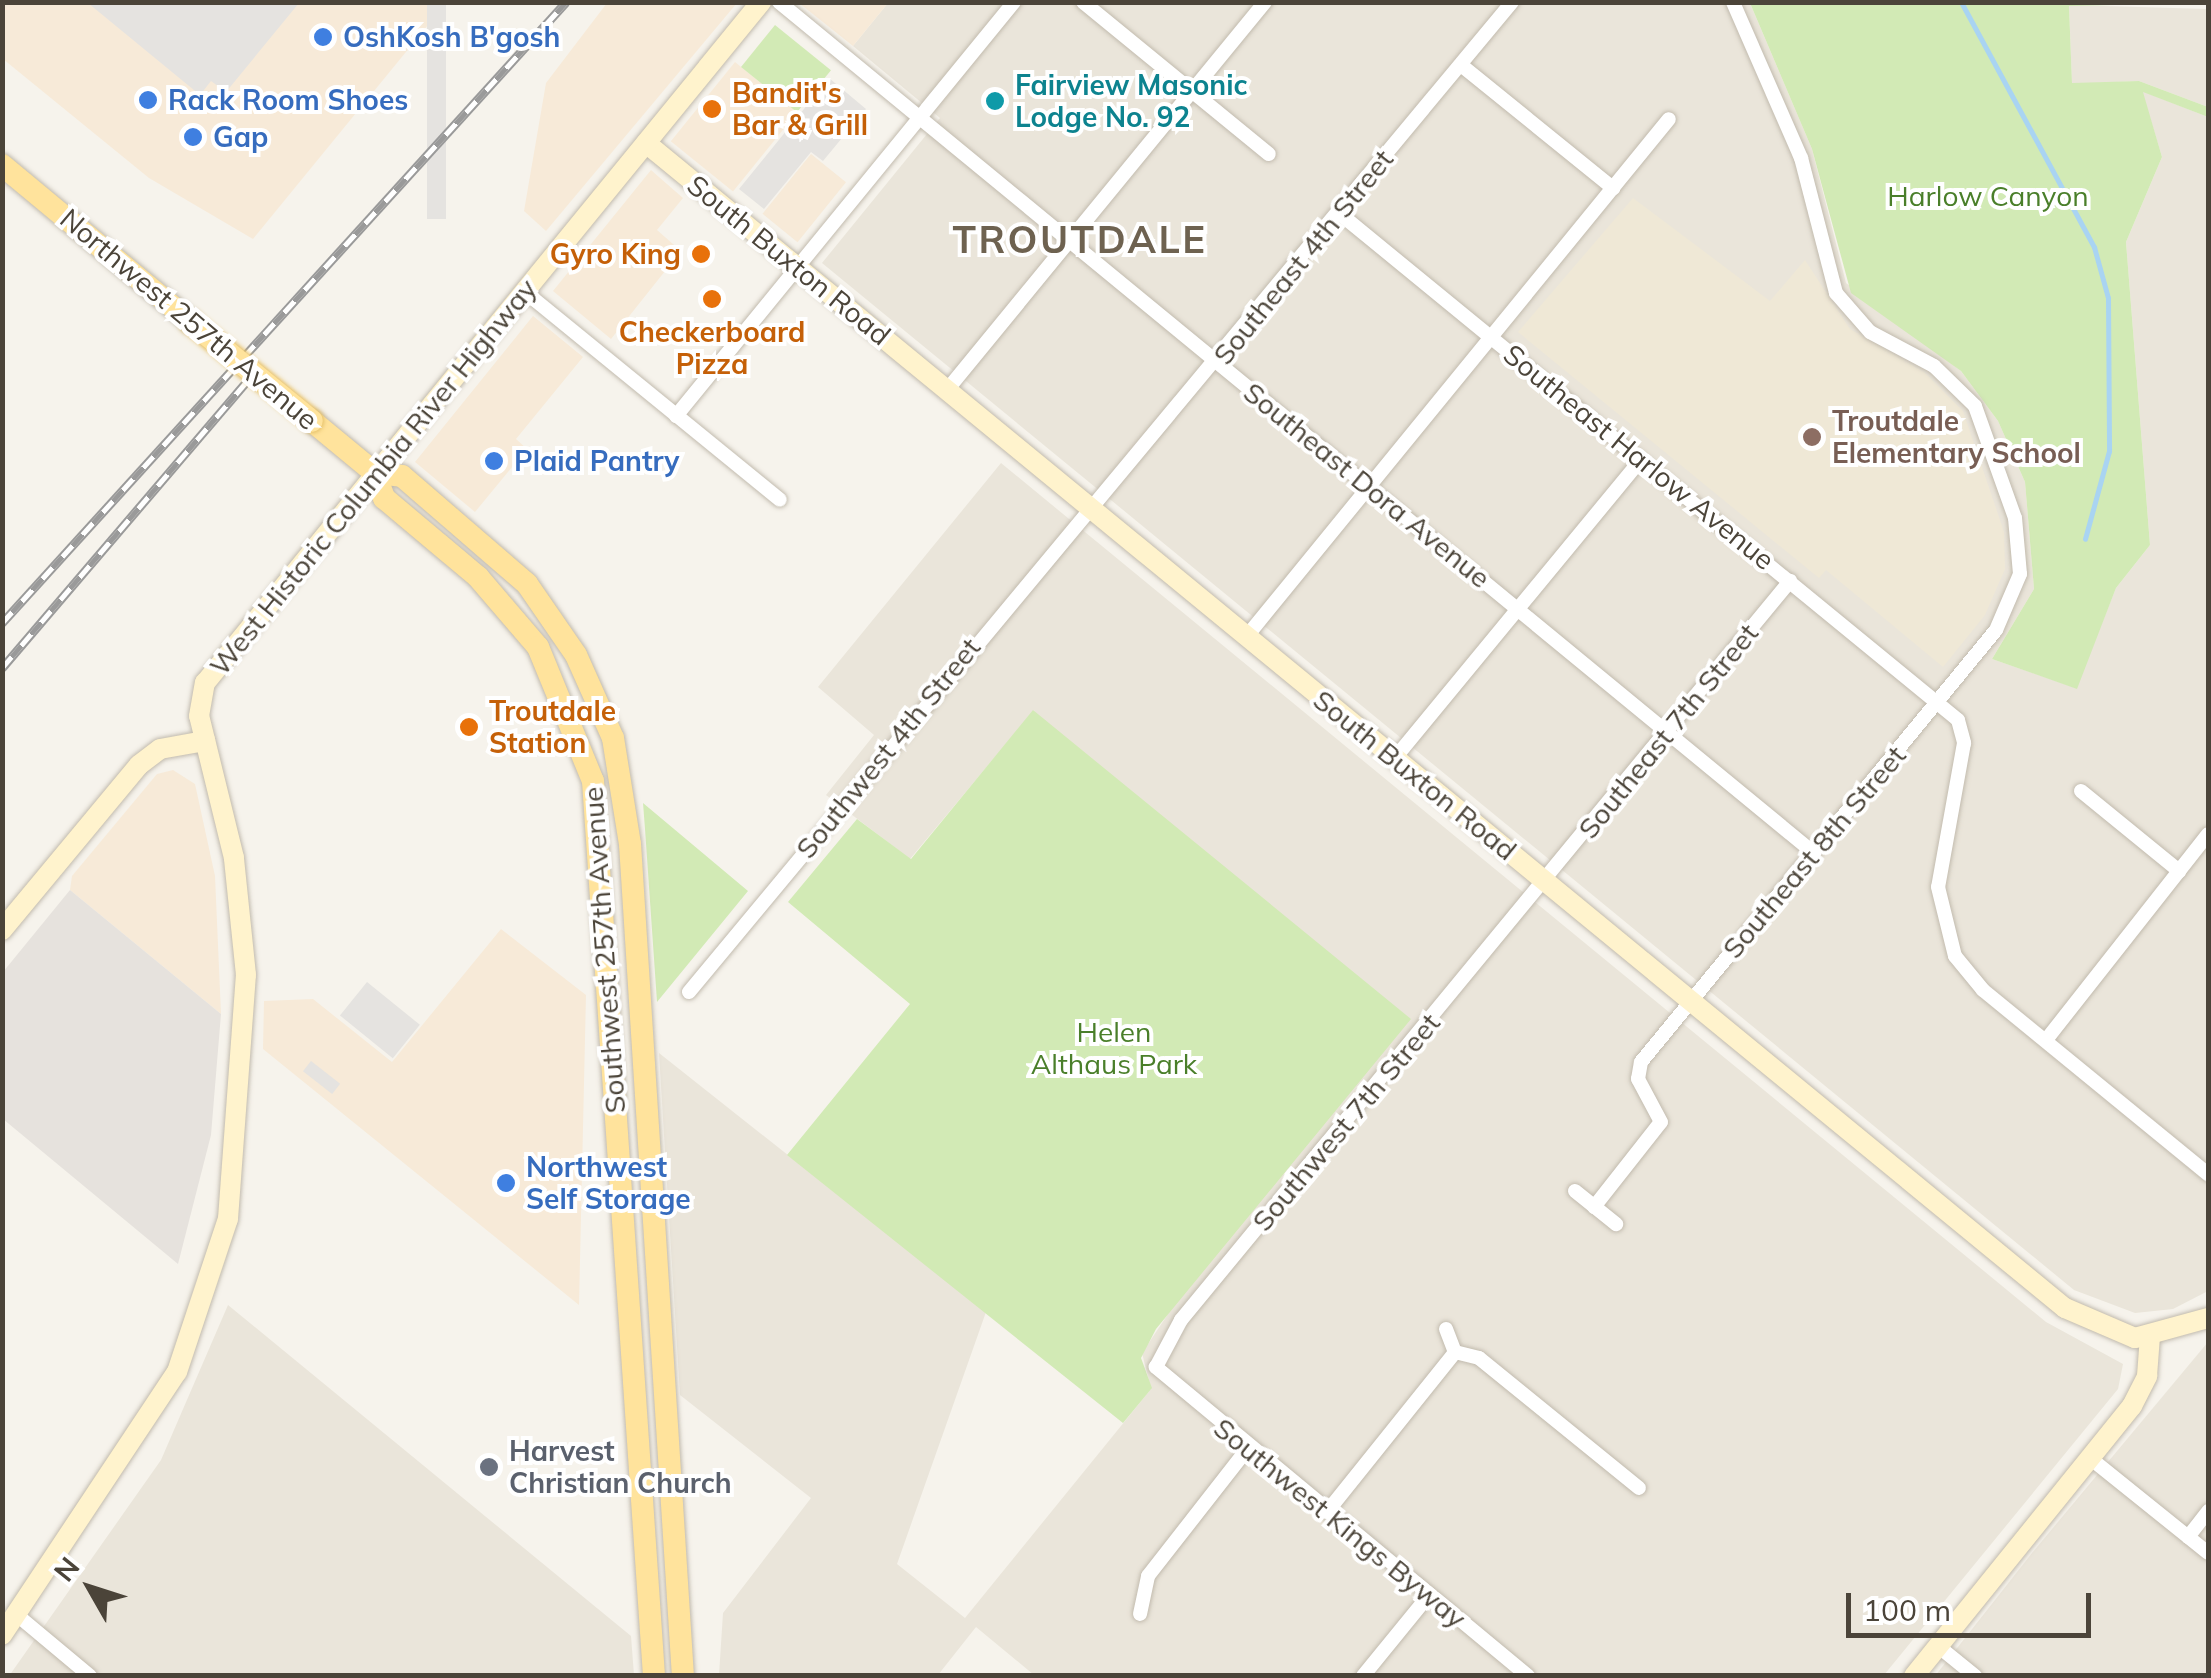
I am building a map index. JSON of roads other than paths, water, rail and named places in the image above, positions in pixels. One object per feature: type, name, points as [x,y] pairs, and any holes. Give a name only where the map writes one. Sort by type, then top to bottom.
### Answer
[{"type":"main road","name":"West Historic Columbia River Highway","points":[[2,1635],[177,1372],[228,1219],[243,1087],[244,945],[205,741],[205,683],[762,2]]},
{"type":"main road","name":"South Buxton Road","points":[[646,143],[2065,1308],[2100,1329],[2150,1336],[2208,1318]]},
{"type":"main road","name":"Northwest 257th Avenue","points":[[2,165],[375,473]]},
{"type":"main road","name":"Southwest 257th Avenue","points":[[654,1676],[593,781],[538,647],[478,576],[384,498],[375,473],[402,476],[527,584],[576,654],[613,738],[630,844],[683,1676]]},
{"type":"main road","points":[[2,930],[138,765],[160,749],[205,741]]},
{"type":"main road","points":[[1914,1676],[2142,1391],[2150,1336]]},
{"type":"street","name":"Southeast Dora Avenue","points":[[779,2],[1814,853]]},
{"type":"street","points":[[676,416],[1014,2]]},
{"type":"street","points":[[1083,2],[1269,154]]},
{"type":"street","points":[[947,390],[1265,2]]},
{"type":"street","name":"Southeast 4th Street","points":[[1090,508],[1217,362],[1512,2]]},
{"type":"street","name":"Southeast 8th Street","points":[[1594,1207],[1662,1122],[1638,1070],[1938,703],[2012,602],[2021,558],[2015,518],[1975,406],[1934,366],[1870,332],[1836,293],[1801,158],[1733,2]]},
{"type":"street","points":[[1461,65],[1613,188]]},
{"type":"street","points":[[1246,636],[1670,120]]},
{"type":"street","name":"Southeast Harlow Avenue","points":[[1339,213],[1938,703],[1965,734],[1938,887],[1944,932],[1966,972],[2046,1040]]},
{"type":"street","points":[[524,292],[780,500]]},
{"type":"street","points":[[1395,758],[1641,460]]},
{"type":"street","name":"Southwest 4th Street","points":[[689,992],[1090,508]]},
{"type":"street","name":"Southeast 7th Street","points":[[1545,882],[1790,581]]},
{"type":"street","points":[[2081,791],[2179,871]]},
{"type":"street","points":[[2207,1169],[2046,1040],[2208,834]]},
{"type":"street","name":"Southwest 7th Street","points":[[1156,1367],[1181,1320],[1545,882]]},
{"type":"street","points":[[1575,1191],[1616,1224]]},
{"type":"street","points":[[1446,1329],[1455,1352]]},
{"type":"street","points":[[1455,1352],[1479,1358],[1639,1488]]},
{"type":"street","points":[[1327,1512],[1455,1352]]},
{"type":"street","name":"Southwest Kings Byway","points":[[1156,1367],[1248,1448],[1528,1676]]},
{"type":"street","points":[[1140,1614],[1148,1576],[1248,1448]]},
{"type":"street","points":[[2090,1458],[2208,1553]]},
{"type":"street","points":[[2188,1536],[2208,1511]]},
{"type":"street","points":[[1362,1676],[1429,1595]]},
{"type":"street","points":[[17,1615],[90,1676]]},
{"type":"street","points":[[1938,1646],[1975,1676]]},
{"type":"waterway","points":[[1961,2],[2094,247],[2108,298],[2109,451],[2085,539]]},
{"type":"railway","points":[[2,623],[566,2]]},
{"type":"railway","points":[[2,668],[246,382]]},
{"type":"place","name":"OshKosh B'gosh","points":[[323,37]]},
{"type":"place","name":"Rack Room Shoes","points":[[148,100]]},
{"type":"place","name":"Fairview Masonic Lodge No. 92","points":[[995,101]]},
{"type":"place","name":"Bandit's Bar & Grill","points":[[712,109]]},
{"type":"place","name":"Gap","points":[[193,137]]},
{"type":"place","name":"Gyro King","points":[[701,254]]},
{"type":"place","name":"Checkerboard Pizza","points":[[712,299]]},
{"type":"place","name":"Troutdale Elementary School","points":[[1812,437]]},
{"type":"place","name":"Plaid Pantry","points":[[494,461]]},
{"type":"place","name":"Troutdale Station","points":[[469,727]]},
{"type":"place","name":"Northwest Self Storage","points":[[506,1183]]},
{"type":"place","name":"Harvest Christian Church","points":[[489,1467]]},
{"type":"district","name":"TROUTDALE","points":[[1080,240]]},
{"type":"park label","name":"Harlow Canyon","points":[[1988,196]]},
{"type":"park label","name":"Helen Althaus Park","points":[[1114,1048]]}]
